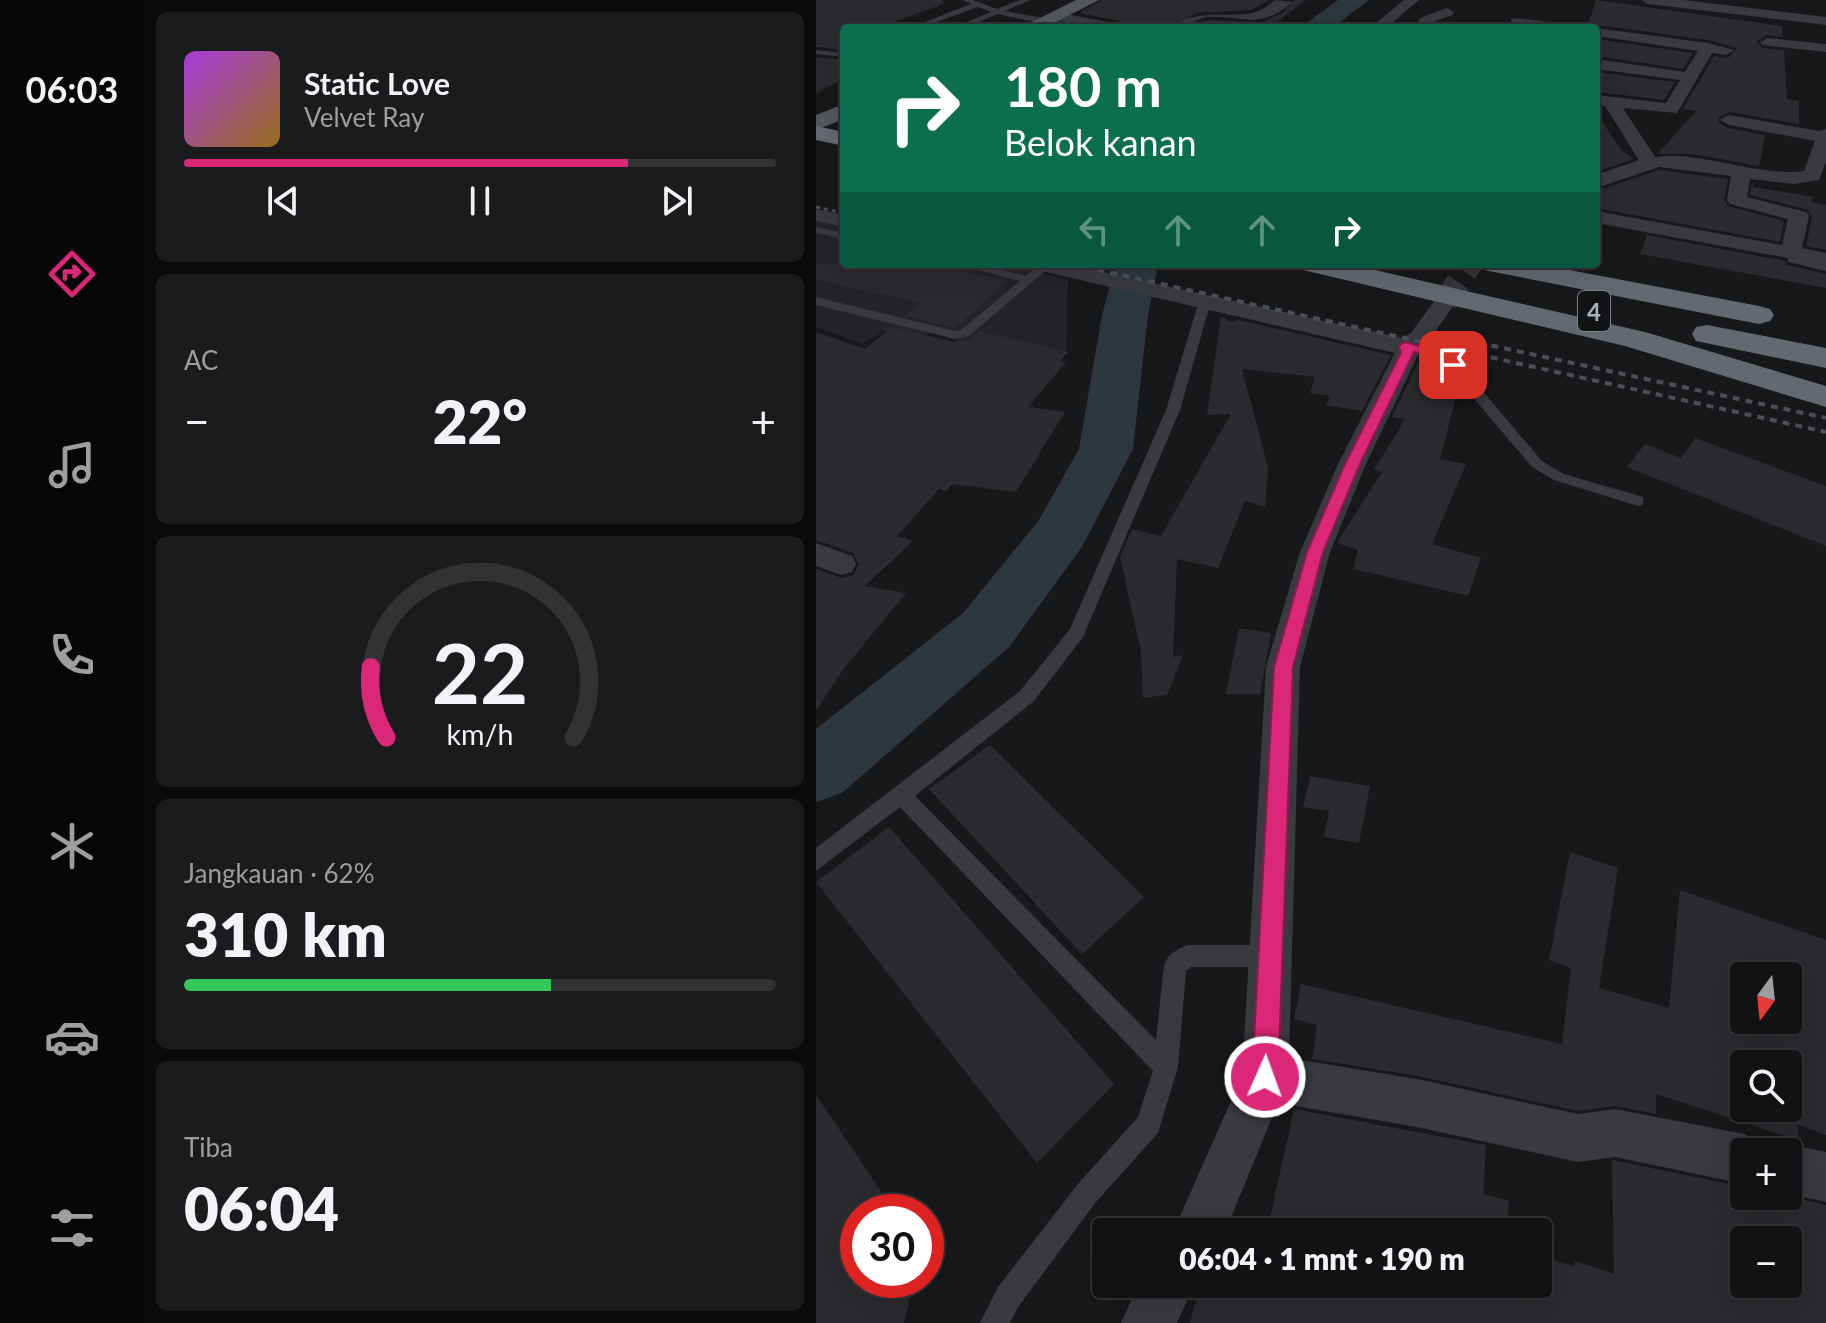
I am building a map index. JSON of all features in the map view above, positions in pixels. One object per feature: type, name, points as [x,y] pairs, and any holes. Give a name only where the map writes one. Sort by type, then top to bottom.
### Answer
[{"type":"highway","points":[[816,133],[834,152]]},
{"type":"highway","points":[[1330,268],[1634,339],[1826,397]]},
{"type":"highway","name":"4","points":[[1382,268],[1826,358]]},
{"type":"highway","name":"4","points":[[1515,268],[1781,319]]},
{"type":"main road","points":[[1044,21],[1090,0]]},
{"type":"main road","points":[[816,123],[840,113]]},
{"type":"street","points":[[1190,7],[1252,18],[1286,2],[1282,0]]},
{"type":"street","points":[[1382,24],[1412,0]]},
{"type":"street","points":[[1648,0],[1826,21]]},
{"type":"street","points":[[1514,24],[1528,11]]},
{"type":"street","points":[[1183,24],[1207,12]]},
{"type":"street","points":[[1424,24],[1447,12]]},
{"type":"street","points":[[1044,21],[1076,24]]},
{"type":"street","points":[[1600,33],[1731,50]]},
{"type":"street","points":[[1767,42],[1826,48]]},
{"type":"street","points":[[1603,101],[1671,109],[1708,47]]},
{"type":"street","points":[[1600,65],[1690,77]]},
{"type":"street","points":[[1603,101],[1650,163]]},
{"type":"street","points":[[1600,181],[1650,163],[1679,162],[1741,173],[1819,178],[1825,136],[1729,120]]},
{"type":"street","points":[[1741,173],[1737,200],[1799,216],[1791,252]]},
{"type":"street","points":[[816,215],[840,220]]},
{"type":"street","points":[[1600,218],[1826,259]]},
{"type":"street","points":[[1037,270],[1091,275],[1405,346],[1419,338],[1445,302]]},
{"type":"street","points":[[1205,1218],[1265,1077],[1283,667],[1315,552],[1352,464],[1407,353],[1405,346]]},
{"type":"street","points":[[1265,1077],[1417,1103],[1578,1138],[1615,1133],[1730,1156]]},
{"type":"street","points":[[1802,1172],[1826,1177]]},
{"type":"street","points":[[1148,1323],[1161,1298]]},
{"type":"lane","points":[[967,0],[998,12],[1065,24]]},
{"type":"lane","points":[[967,24],[1026,0]]},
{"type":"lane","points":[[924,24],[978,4]]},
{"type":"lane","points":[[816,52],[840,54]]},
{"type":"lane","points":[[816,230],[840,235]]},
{"type":"lane","points":[[1791,252],[1792,260],[1826,268]]},
{"type":"lane","points":[[1012,268],[1037,270]]},
{"type":"lane","points":[[816,301],[955,335],[965,333],[1037,270]]},
{"type":"lane","points":[[816,861],[1027,696],[1077,632],[1173,410],[1205,301]]},
{"type":"lane","points":[[1405,346],[1438,355],[1453,365],[1537,464],[1559,477],[1638,501]]},
{"type":"lane","points":[[900,794],[1166,1067]]},
{"type":"lane","points":[[994,1323],[1008,1297],[1087,1193],[1149,1124],[1166,1067],[1175,965],[1180,959],[1269,956]]},
{"type":"shaded area","points":[[816,221],[840,226],[840,268],[1020,268],[1068,279],[1066,352],[984,364],[957,341],[934,330],[913,341],[885,331],[863,344],[816,327]]},
{"type":"building","points":[[816,0],[943,0],[944,4],[888,24],[840,24],[840,50],[816,47]]},
{"type":"building","points":[[1102,0],[1270,0],[1251,10],[1197,13],[1174,24],[1123,24],[1079,13]]},
{"type":"building","points":[[1295,0],[1306,0],[1274,24],[1198,24],[1209,20],[1262,22],[1283,13]]},
{"type":"building","points":[[1596,0],[1782,26],[1783,37],[1767,35],[1757,41],[1762,48],[1784,50],[1787,99],[1799,101],[1799,124],[1730,112],[1719,117],[1719,123],[1728,128],[1765,135],[1759,166],[1693,154],[1658,154],[1696,111],[1683,109],[1714,56],[1728,58],[1737,48],[1708,40],[1588,24]]},
{"type":"building","points":[[1600,40],[1693,53],[1683,69],[1600,57]]},
{"type":"building","points":[[816,57],[840,60],[840,80],[816,94]]},
{"type":"building","points":[[1600,73],[1675,82],[1664,100],[1600,92]]},
{"type":"building","points":[[1600,118],[1621,150],[1634,159],[1600,171]]},
{"type":"building","points":[[1659,170],[1728,179],[1724,200],[1728,206],[1784,221],[1780,242],[1600,209],[1600,190]]},
{"type":"building","points":[[1752,182],[1754,187],[1813,197],[1812,202],[1826,205],[1826,250],[1806,246],[1812,217],[1808,210],[1750,195]]},
{"type":"building","points":[[1647,235],[1785,261],[1787,265],[1826,274],[1826,288],[1640,254]]},
{"type":"building","points":[[816,264],[840,264],[840,268],[947,268],[1007,281],[955,328],[905,316],[921,303],[816,280]]},
{"type":"building","points":[[1221,316],[1230,322],[1238,320],[1391,355],[1362,411],[1326,405],[1330,396],[1310,393],[1315,377],[1242,369],[1268,467],[1265,507],[1245,501],[1218,568],[1177,559],[1173,657],[1183,655],[1167,695],[1143,698],[1141,652],[1120,557],[1132,529],[1161,536],[1231,414],[1207,415]]},
{"type":"building","points":[[892,327],[954,342],[970,339],[979,331],[1068,352],[1060,361],[1066,362],[1028,407],[1065,412],[1016,492],[952,484],[946,491],[939,489],[897,536],[913,541],[865,586],[906,593],[842,671],[816,711],[816,569],[842,578],[853,575],[859,565],[853,553],[816,540],[816,332],[865,349]]},
{"type":"building","points":[[1417,364],[1438,367],[1433,381],[1459,386],[1440,459],[1466,464],[1432,544],[1481,558],[1468,596],[1354,569],[1358,550],[1337,543],[1382,472],[1374,470],[1405,419],[1392,417]]},
{"type":"building","points":[[1695,438],[1826,486],[1826,546],[1627,467],[1645,444],[1681,458]]},
{"type":"building","points":[[1239,628],[1271,633],[1260,694],[1226,694]]},
{"type":"building","points":[[990,745],[1144,897],[1082,954],[929,789]]},
{"type":"building","points":[[1310,776],[1370,786],[1359,843],[1324,837],[1329,811],[1303,807]]},
{"type":"building","points":[[889,827],[1114,1084],[1037,1163],[816,882]]},
{"type":"building","points":[[1570,852],[1618,868],[1599,988],[1669,1008],[1680,890],[1826,940],[1826,1135],[1798,1125],[1798,1138],[1792,1138],[1742,1122],[1802,1122],[1802,1050],[1730,1050],[1730,1118],[1656,1094],[1656,1114],[1615,1106],[1578,1111],[1418,1076],[1312,1059],[1317,1025],[1294,1019],[1301,984],[1562,1044],[1571,968],[1549,960]]},
{"type":"building","points":[[816,1095],[883,1194],[840,1194],[840,1298],[910,1298],[904,1323],[816,1323]]},
{"type":"building","points":[[1294,1109],[1486,1145],[1483,1194],[1509,1201],[1507,1218],[1270,1218]]},
{"type":"building","points":[[1612,1160],[1730,1184],[1730,1210],[1802,1210],[1802,1200],[1826,1205],[1826,1323],[1190,1323],[1196,1298],[1552,1298],[1552,1260],[1575,1266],[1575,1261],[1614,1274]]},
{"type":"waterway","points":[[1320,24],[1356,0]]},
{"type":"waterway","points":[[816,771],[986,630],[1061,533],[1106,449],[1125,315],[1136,268]]},
{"type":"tunnel","points":[[1445,302],[1467,268]]},
{"type":"railway","points":[[816,207],[840,212]]},
{"type":"railway","points":[[1090,268],[1826,432]]},
{"type":"railway","points":[[1466,340],[1826,418]]},
{"type":"route","points":[[1265,1077],[1283,667],[1315,552],[1352,464],[1407,353],[1405,346],[1438,355],[1453,365]]}]
